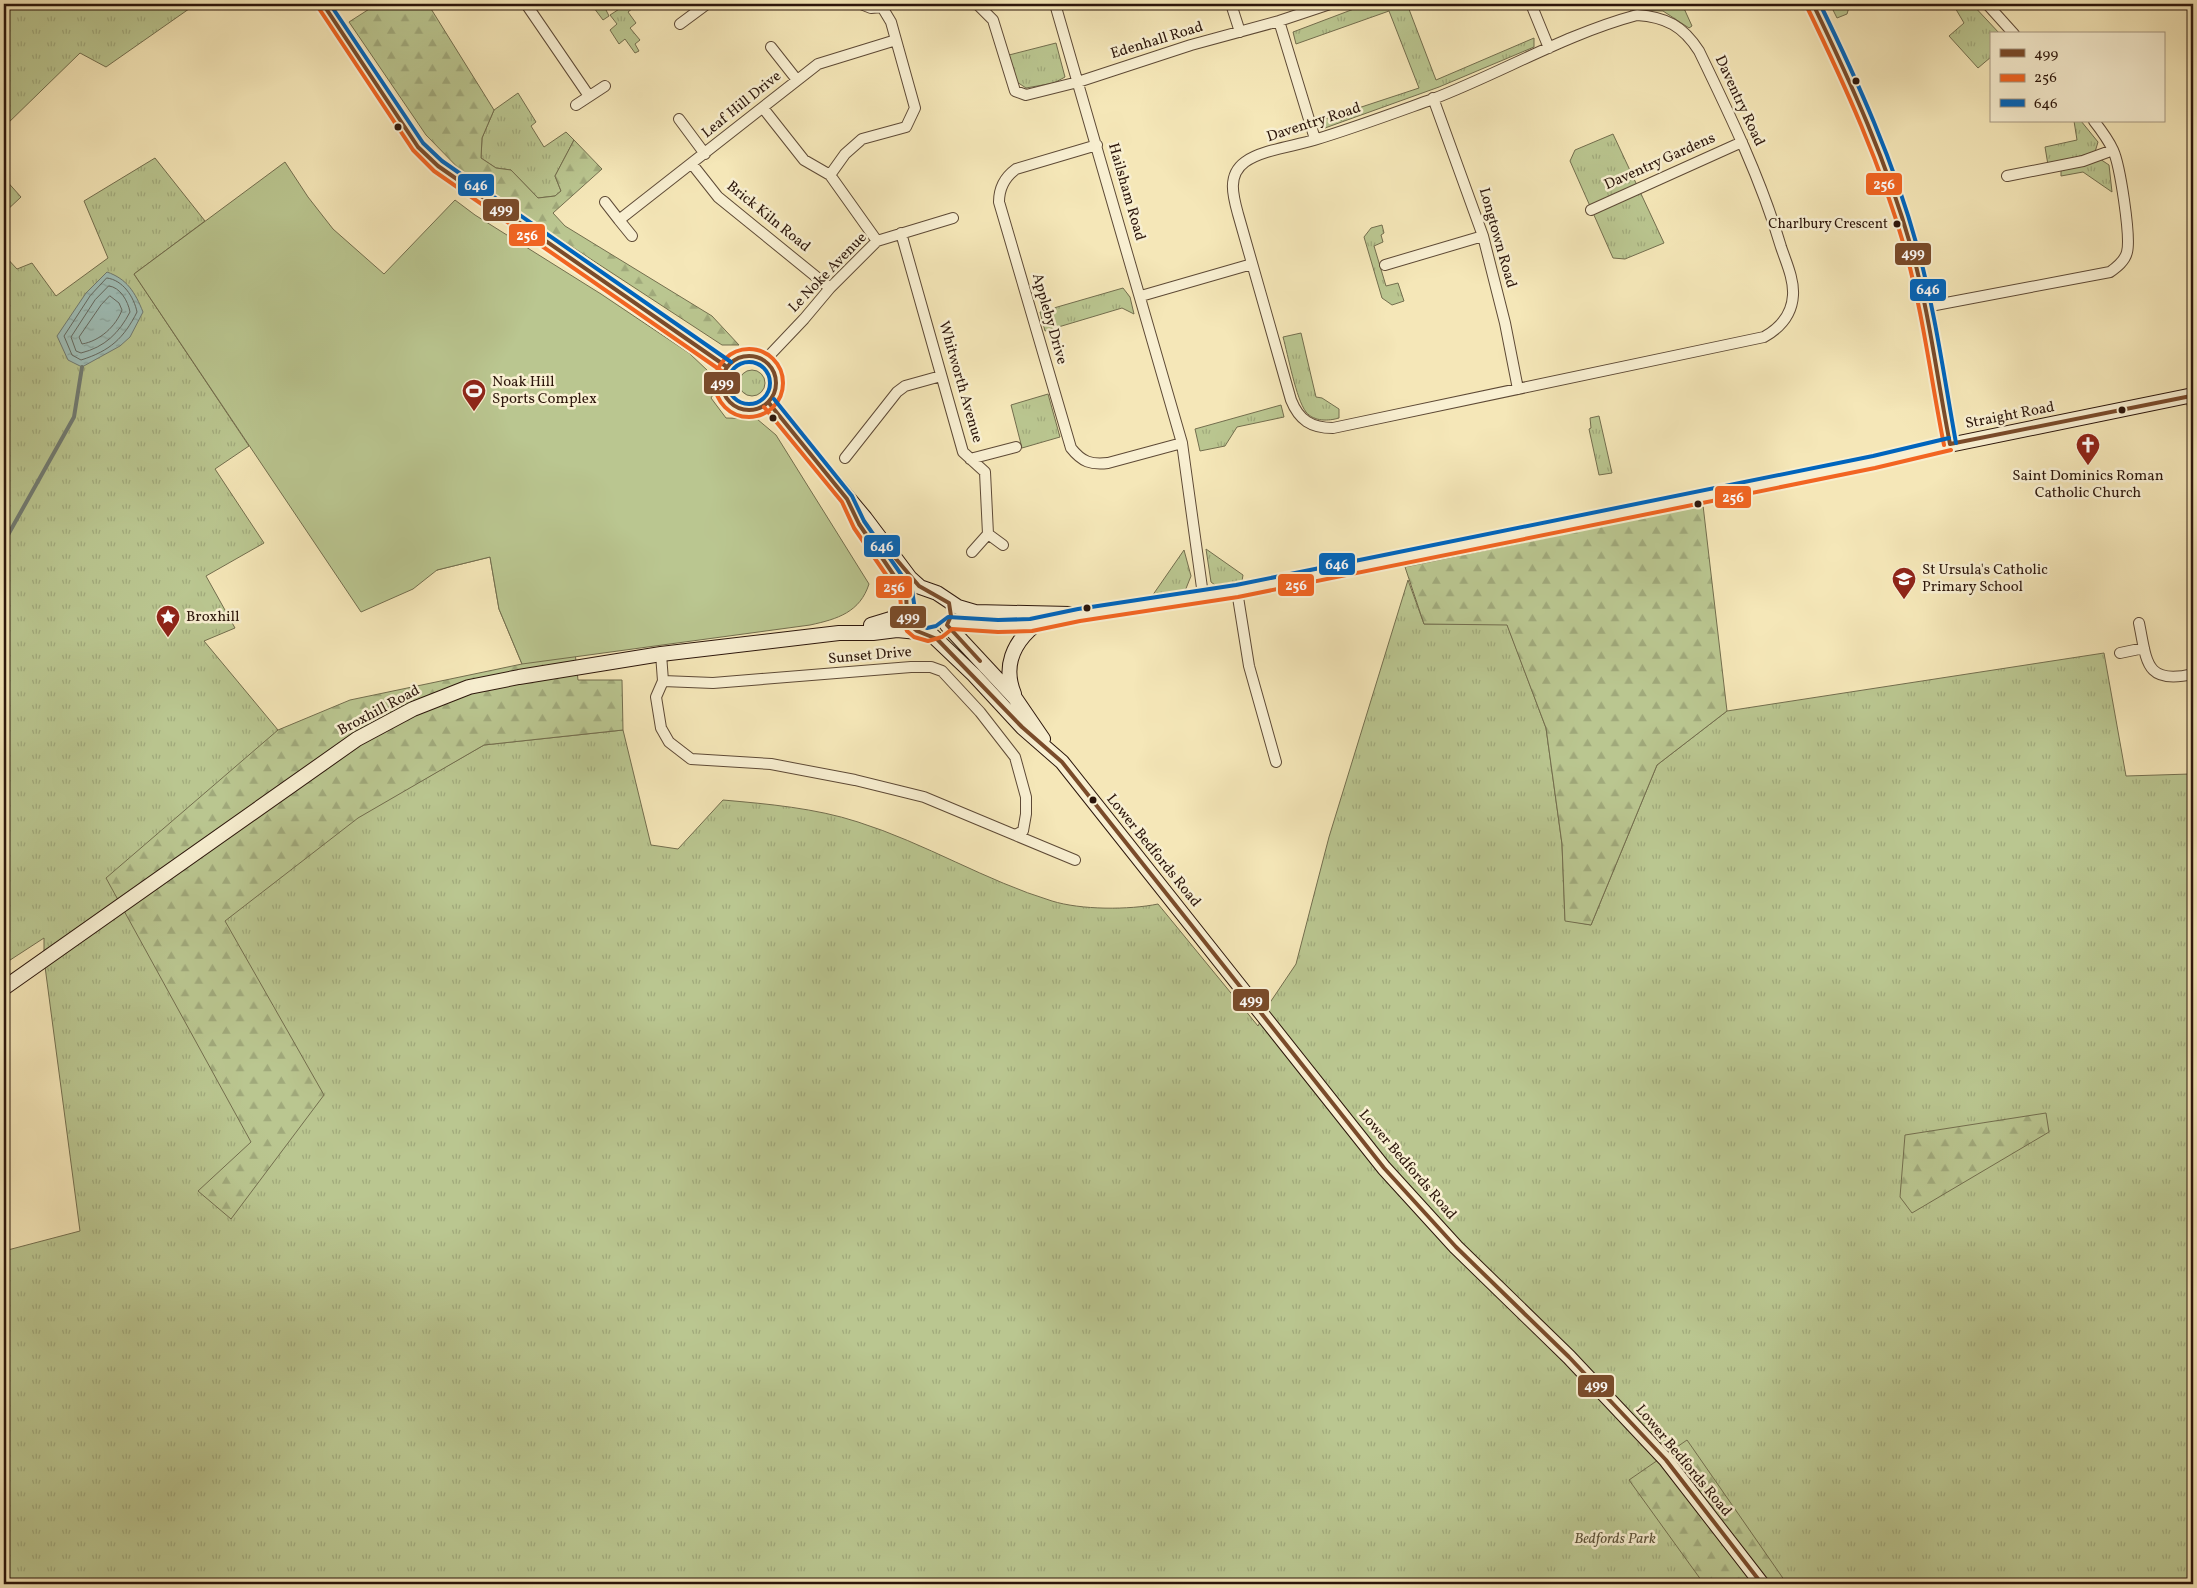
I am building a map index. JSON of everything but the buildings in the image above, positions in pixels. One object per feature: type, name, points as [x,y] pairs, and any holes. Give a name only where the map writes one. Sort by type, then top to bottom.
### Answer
[{"type":"street","points":[[323,4],[418,147],[438,166],[706,351],[727,368]]},
{"type":"street","points":[[680,24],[693,8],[707,4]]},
{"type":"street","points":[[830,175],[845,154],[862,139],[895,132],[906,127],[915,108],[891,22],[882,6],[871,8],[861,4]]},
{"type":"street","name":"Edenhall Road","points":[[977,4],[993,20],[1015,91],[1026,95],[1078,82],[1191,45],[1279,22],[1330,4]]},
{"type":"street","name":"Hailsham Road","points":[[1055,4],[1182,442],[1203,594]]},
{"type":"street","points":[[1231,4],[1240,32]]},
{"type":"street","points":[[1531,4],[1549,48]]},
{"type":"street","points":[[1813,4],[1850,79],[1894,188],[1925,307],[1950,444]]},
{"type":"street","points":[[1987,4],[2012,32]]},
{"type":"street","points":[[531,6],[589,96]]},
{"type":"street","name":"Daventry Road","points":[[1637,15],[1656,16],[1671,21],[1691,38],[1699,51],[1742,142],[1772,217],[1792,285],[1791,306],[1784,320],[1776,330],[1764,337],[1333,428],[1311,426],[1297,413],[1292,402],[1233,195],[1234,175],[1246,161],[1434,98],[1619,20],[1637,15]]},
{"type":"street","points":[[1279,22],[1315,139]]},
{"type":"street","name":"Leaf Hill Drive","points":[[619,220],[818,64],[896,40]]},
{"type":"street","name":"Leaf Hill Drive","points":[[771,47],[797,80]]},
{"type":"street","points":[[576,106],[605,86]]},
{"type":"street","name":"Longtown Road","points":[[1434,98],[1483,236],[1505,323],[1518,389]]},
{"type":"street","points":[[763,108],[804,160],[830,175],[877,241]]},
{"type":"street","name":"Leaf Hill Drive","points":[[679,119],[705,154]]},
{"type":"street","points":[[1925,307],[2110,272],[2116,268],[2127,253],[2128,238],[2119,165],[2114,150],[2095,122]]},
{"type":"street","name":"Daventry Gardens","points":[[1591,210],[1742,142]]},
{"type":"street","name":"Appleby Drive","points":[[1097,145],[1016,169],[1008,175],[1002,186],[999,202],[1071,448],[1085,462],[1108,464],[1182,442]]},
{"type":"street","points":[[2007,176],[2083,161],[2114,150]]},
{"type":"street","name":"Brick Kiln Road","points":[[692,164],[718,197],[830,288]]},
{"type":"street","points":[[605,202],[632,236]]},
{"type":"street","name":"Le Noke Avenue","points":[[765,360],[830,288],[877,241],[953,218]]},
{"type":"street","name":"Whitworth Avenue","points":[[901,233],[963,452],[984,472],[988,534]]},
{"type":"street","points":[[1385,265],[1483,236]]},
{"type":"street","points":[[1141,296],[1252,264]]},
{"type":"street","points":[[750,356],[765,360],[773,369],[777,378],[776,391],[769,403],[753,411],[735,407],[723,392],[722,383],[727,368],[740,357],[750,356]]},
{"type":"street","points":[[845,458],[901,389],[905,386],[941,376]]},
{"type":"street","name":"Straight Road","points":[[948,624],[1035,625],[1055,623],[1079,615],[1203,594],[1238,591],[1874,462],[1950,444],[2193,399]]},
{"type":"street","points":[[769,403],[864,518],[910,578],[931,591],[938,593],[948,602],[975,612],[1079,615]]},
{"type":"street","points":[[970,459],[1016,446]]},
{"type":"street","points":[[847,499],[859,524],[906,593],[909,621],[918,632],[932,635],[939,633],[948,624],[951,616],[948,602]]},
{"type":"street","points":[[972,552],[988,534],[1003,545]]},
{"type":"street","points":[[908,608],[917,595],[931,591]]},
{"type":"street","points":[[1238,591],[1249,666],[1276,762]]},
{"type":"street","name":"Broxhill Road","points":[[4,988],[357,739],[413,709],[469,687],[593,664],[660,654],[838,633],[882,623],[908,608]]},
{"type":"street","points":[[2139,623],[2144,648],[2153,672],[2164,677],[2193,674]]},
{"type":"street","name":"Lower Bedfords Road","points":[[948,624],[1016,698],[1048,748],[1384,1168],[1456,1247],[1575,1363],[1652,1446],[1762,1584]]},
{"type":"street","points":[[1016,698],[1010,686],[1010,658],[1024,634],[1035,625]]},
{"type":"street","name":"Broxhill Road","points":[[838,633],[873,633],[896,630],[918,632]]},
{"type":"street","name":"Lower Bedfords Road","points":[[932,635],[974,675],[1022,728],[1048,748]]},
{"type":"street","points":[[2120,653],[2144,648]]},
{"type":"street","points":[[660,654],[663,681],[656,697],[660,728],[669,742],[691,760],[788,766],[924,797],[1075,860]]},
{"type":"street","name":"Sunset Drive","points":[[663,681],[713,682],[911,667],[932,667],[942,671],[980,712],[1015,757],[1022,776],[1026,814],[1023,831],[1015,835]]},
{"type":"green space","points":[[4,4],[196,4],[106,67],[80,53],[4,127]]},
{"type":"green space","points":[[377,4],[428,4],[494,110],[482,138],[481,158],[496,168],[511,170],[538,198],[555,196],[561,191],[555,176],[574,140],[602,169],[553,213],[565,226],[712,316],[739,345],[722,345],[470,180],[426,135],[349,22]]},
{"type":"green space","points":[[591,4],[603,4],[609,16],[603,20]]},
{"type":"green space","points":[[627,4],[638,4],[628,12],[636,23],[630,28],[640,40],[635,44],[639,51],[635,53],[625,39],[619,44],[610,30],[617,24],[610,15]]},
{"type":"green space","points":[[1367,4],[1407,4],[1436,80],[1534,38],[1534,47],[1439,87],[1325,128],[1321,124],[1319,117],[1325,119],[1419,88],[1389,11],[1296,44],[1293,32]]},
{"type":"green space","points":[[1638,4],[1682,4],[1692,26],[1689,28],[1663,11],[1630,10]]},
{"type":"green space","points":[[1830,4],[1850,4],[1847,14],[1837,18]]},
{"type":"green space","points":[[1955,4],[1972,4],[1998,32],[1990,32],[1990,58],[1978,68],[1949,36],[1964,23],[1954,6]]},
{"type":"green space","points":[[1056,43],[1065,77],[1054,83],[1026,88],[1017,82],[1009,55]]},
{"type":"green space","points":[[518,93],[536,122],[531,126],[544,147],[566,132],[574,140],[555,176],[561,191],[555,196],[538,198],[511,170],[496,168],[481,158],[482,138],[494,110]]},
{"type":"green space","points":[[2074,122],[2082,122],[2098,142],[2095,152],[2048,165],[2045,147],[2077,140]]},
{"type":"green space","points":[[1613,134],[1664,243],[1625,259],[1613,258],[1570,161],[1575,150]]},
{"type":"green space","name":"Bedfords Park","points":[[155,158],[205,221],[134,274],[249,446],[215,469],[264,543],[206,576],[235,628],[204,641],[278,730],[358,817],[484,745],[623,730],[651,845],[678,849],[723,800],[774,805],[825,813],[858,822],[907,840],[1027,893],[1052,901],[1077,906],[1105,908],[1158,904],[1258,1026],[1269,1004],[1296,964],[1329,837],[1408,580],[1424,624],[1507,624],[1546,728],[1562,844],[1565,920],[1591,925],[1657,765],[1727,711],[2104,653],[2126,776],[2190,774],[2193,783],[2193,1584],[4,1584],[4,1251],[80,1231],[44,959],[44,938],[4,964],[4,255],[17,269],[32,263],[56,296],[108,258],[84,201]]},
{"type":"green space","points":[[2100,159],[2109,165],[2112,192],[2083,172],[2061,176],[2061,169]]},
{"type":"green space","name":"Noak Hill Sports Complex","points":[[285,162],[308,197],[333,229],[384,274],[455,200],[475,215],[601,294],[689,353],[708,371],[716,390],[711,398],[726,418],[757,419],[776,435],[869,584],[860,601],[854,608],[839,617],[810,625],[522,664],[499,609],[490,557],[437,570],[413,589],[361,612],[134,274]]},
{"type":"green space","points":[[4,178],[21,197],[4,213]]},
{"type":"green space","points":[[1382,225],[1384,233],[1381,235],[1383,242],[1374,246],[1386,286],[1398,283],[1404,301],[1392,305],[1382,298],[1364,237],[1371,228]]},
{"type":"green space","points":[[1123,288],[1130,297],[1134,314],[1122,308],[1045,331],[1040,312]]},
{"type":"green space","points":[[1301,333],[1316,397],[1322,398],[1339,409],[1339,418],[1326,420],[1313,418],[1302,406],[1283,337]]},
{"type":"green space","points":[[752,370],[761,374],[765,383],[761,392],[752,396],[743,392],[739,383],[743,374]]},
{"type":"green space","points":[[1048,394],[1060,437],[1022,448],[1011,405]]},
{"type":"green space","points":[[1281,405],[1284,417],[1237,427],[1225,446],[1200,451],[1195,429]]},
{"type":"green space","points":[[1599,416],[1612,473],[1599,475],[1589,429],[1591,428],[1590,418]]},
{"type":"green space","points":[[1703,505],[1727,711],[1657,765],[1591,925],[1565,921],[1562,844],[1546,728],[1507,625],[1424,624],[1405,567]]},
{"type":"green space","points":[[561,521],[578,680],[622,680],[623,730],[484,745],[358,818],[225,921],[324,1095],[231,1219],[198,1191],[251,1142],[106,878],[278,730],[350,700],[522,664],[499,609],[490,557],[437,570]]},
{"type":"green space","points":[[1206,549],[1243,575],[1242,581],[1215,585],[1211,582]]},
{"type":"green space","points":[[1184,550],[1191,576],[1185,591],[1150,599]]},
{"type":"green space","points":[[2046,1113],[2049,1132],[1912,1213],[1900,1197],[1905,1135]]},
{"type":"green space","points":[[1687,1440],[1787,1584],[1704,1584],[1629,1480]]},
{"type":"water","points":[[107,272],[120,278],[130,287],[143,312],[130,337],[120,346],[82,367],[68,360],[57,336],[86,293]]},
{"type":"waterway","points":[[4,542],[74,417],[82,367]]},
{"type":"transit line","name":"499","points":[[323,4],[418,147],[438,166],[727,367]]},
{"type":"transit line","name":"646","points":[[330,4],[423,143],[442,161],[731,362]]},
{"type":"transit line","name":"499","points":[[1813,4],[1867,123],[1891,184],[1911,247],[1923,296],[1950,444]]},
{"type":"transit line","name":"646","points":[[1820,4],[1874,123],[1908,215],[1929,294],[1956,443]]},
{"type":"transit line","name":"256","points":[[318,7],[413,150],[434,171],[723,372]]},
{"type":"transit line","name":"256","points":[[1807,7],[1861,126],[1885,187],[1905,249],[1917,297],[1944,445]]},
{"type":"transit line","name":"256","points":[[749,349],[762,352],[773,359],[780,370],[783,383],[780,396],[773,407],[762,414],[749,417],[736,414],[725,407],[718,396],[715,383],[718,370],[725,359],[736,352],[749,349]]},
{"type":"transit line","name":"499","points":[[744,356],[754,356],[764,360],[772,368],[776,383],[772,398],[764,406],[754,410],[744,410],[734,406],[726,398],[722,388],[722,378],[726,368],[734,360],[744,356]]},
{"type":"transit line","name":"646","points":[[753,362],[761,365],[767,371],[770,383],[767,395],[761,401],[745,404],[737,401],[731,395],[728,379],[731,371],[737,365],[753,362]]},
{"type":"transit line","name":"499","points":[[1950,444],[2191,396]]},
{"type":"transit line","name":"646","points":[[774,399],[852,496],[864,521],[912,590],[917,623],[927,628],[936,626],[948,617],[998,620],[1030,619],[1078,609],[1236,585],[1873,456],[1949,438]]},
{"type":"transit line","name":"499","points":[[769,403],[847,499],[859,524],[906,593],[907,614],[911,626],[917,631],[937,639],[1022,727],[1062,762],[1384,1168],[1456,1247],[1569,1357],[1666,1460],[1762,1584]]},
{"type":"transit line","name":"256","points":[[764,407],[842,502],[854,528],[900,595],[902,618],[907,631],[914,637],[928,641],[942,637],[952,629],[998,632],[1032,631],[1080,621],[1238,597],[1875,468],[1951,450]]},
{"type":"transit line","name":"499","points":[[891,553],[919,586],[949,603],[951,616],[947,625],[980,661]]},
{"type":"place","name":"Charlbury Crescent","points":[[1897,224]]},
{"type":"place","name":"Noak Hill Sports Complex","points":[[474,412]]},
{"type":"place","name":"Saint Dominics Roman Catholic Church","points":[[2088,466]]},
{"type":"place","name":"St Ursula's Catholic Primary School","points":[[1904,600]]},
{"type":"place","name":"Broxhill","points":[[168,638]]}]
